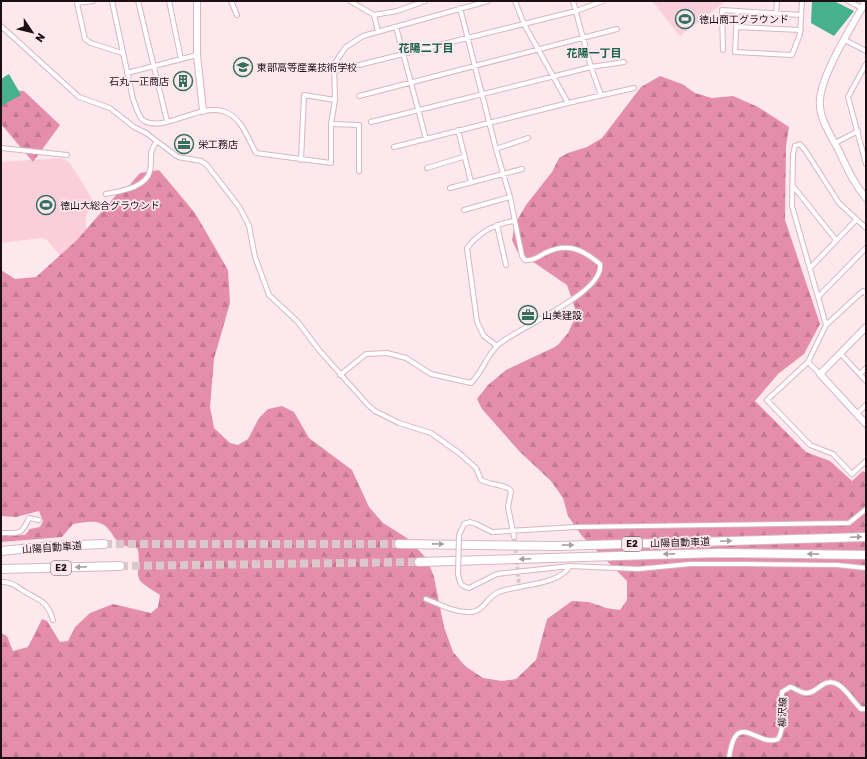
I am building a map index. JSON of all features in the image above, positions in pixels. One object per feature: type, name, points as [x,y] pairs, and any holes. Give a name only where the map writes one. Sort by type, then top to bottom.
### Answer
[{"type":"highway","name":"山陽自動車道","points":[[399,544],[557,546],[866,537]]},
{"type":"highway","name":"山陽自動車道","points":[[1,551],[52,546],[104,544]]},
{"type":"highway","name":"山陽自動車道","points":[[419,562],[703,554],[866,555]]},
{"type":"highway","name":"山陽自動車道","points":[[1,569],[120,566]]},
{"type":"street","points":[[93,1],[78,4],[85,39],[91,43],[122,53]]},
{"type":"street","points":[[112,1],[127,73],[139,115],[144,121],[154,123],[167,122],[202,111],[223,111],[236,120],[247,132],[256,154],[331,163],[331,124],[335,100],[334,64],[346,47],[358,39],[378,32],[488,1]]},
{"type":"street","points":[[138,1],[167,122]]},
{"type":"street","points":[[169,1],[181,58]]},
{"type":"street","points":[[197,1],[198,56],[202,111]]},
{"type":"street","points":[[231,1],[237,15]]},
{"type":"street","points":[[350,1],[374,16],[378,32]]},
{"type":"street","points":[[374,16],[397,11],[425,1]]},
{"type":"street","points":[[515,1],[524,24],[568,103]]},
{"type":"street","points":[[573,1],[591,67],[601,95]]},
{"type":"street","points":[[335,71],[576,11],[603,1]]},
{"type":"street","points":[[776,14],[777,1]]},
{"type":"street","points":[[737,11],[735,52],[792,54],[801,30],[802,1]]},
{"type":"street","points":[[848,1],[862,8]]},
{"type":"street","points":[[866,2],[845,40],[821,90],[820,106],[821,113],[857,188],[866,198]]},
{"type":"street","points":[[340,375],[366,354],[387,353],[406,358],[431,374],[471,382],[497,346],[510,336],[574,299],[596,280],[600,269],[600,264],[592,258],[566,246],[555,248],[531,261],[525,260],[522,256],[510,198],[502,173],[460,8]]},
{"type":"street","points":[[723,50],[722,10],[801,15]]},
{"type":"street","points":[[1,26],[79,97],[110,108],[134,127],[157,141],[178,157],[201,161],[211,170],[240,208],[249,226],[255,257],[267,292],[298,322],[340,375],[375,411],[404,426],[431,433],[459,453],[476,468],[481,480],[495,486],[508,486],[511,492],[508,507],[514,537]]},
{"type":"street","points":[[396,27],[426,139]]},
{"type":"street","points":[[736,27],[801,30]]},
{"type":"street","points":[[360,96],[617,29]]},
{"type":"street","points":[[845,40],[866,51]]},
{"type":"street","points":[[127,73],[181,58],[198,56]]},
{"type":"street","points":[[371,122],[553,76],[591,67],[624,62]]},
{"type":"street","points":[[866,64],[848,97],[866,164]]},
{"type":"street","points":[[394,147],[489,122],[634,88]]},
{"type":"street","points":[[302,160],[304,95],[335,100]]},
{"type":"street","points":[[331,124],[359,125],[359,171]]},
{"type":"street","points":[[458,130],[463,157],[471,182]]},
{"type":"street","points":[[835,143],[858,131]]},
{"type":"street","points":[[496,149],[528,138]]},
{"type":"street","points":[[106,194],[133,188],[145,179],[150,171],[151,149],[157,141]]},
{"type":"street","points":[[826,325],[792,206],[793,154],[795,146],[800,144],[839,203],[866,228]]},
{"type":"street","points":[[1,148],[67,155]]},
{"type":"street","points":[[426,168],[463,157]]},
{"type":"street","points":[[450,188],[502,173],[522,169]]},
{"type":"street","points":[[793,186],[836,240]]},
{"type":"street","points":[[464,210],[510,198]]},
{"type":"street","points":[[810,268],[856,220]]},
{"type":"street","points":[[497,346],[484,336],[477,322],[467,248],[476,236],[497,225],[514,222]]},
{"type":"street","points":[[497,225],[506,265]]},
{"type":"street","points":[[818,297],[866,248]]},
{"type":"street","points":[[866,294],[863,291],[826,325],[808,362],[767,400],[810,445],[833,454],[852,474],[866,461]]},
{"type":"street","points":[[820,374],[866,328]]},
{"type":"street","points":[[840,353],[866,381]]},
{"type":"street","points":[[808,362],[866,424]]},
{"type":"street","points":[[860,374],[866,368]]},
{"type":"street","points":[[857,414],[866,405]]},
{"type":"street","points":[[866,509],[849,523],[576,527],[492,532],[470,522],[464,524],[459,535],[458,574],[460,583],[464,587],[469,588],[496,574],[570,566],[638,569],[690,564],[746,564],[837,565],[866,568]]},
{"type":"street","points":[[1,532],[19,534],[24,530],[29,518],[39,520]]},
{"type":"street","points":[[426,599],[452,609],[470,612],[483,607],[499,592],[557,578],[567,571],[570,566]]},
{"type":"street","points":[[1,582],[15,584],[40,599],[48,607],[53,620]]},
{"type":"street","name":"柳沢線","points":[[728,758],[734,739],[737,734],[741,732],[750,732],[767,740],[778,739],[781,734],[782,724],[782,692],[790,687],[804,693],[812,692],[822,685],[830,682],[835,683],[847,693],[861,709],[866,710]]},
{"type":"shaded area","name":"徳山商工グラウンド","points":[[652,1],[726,1],[680,36]]},
{"type":"shaded area","points":[[812,1],[834,1],[854,11],[834,36],[811,23]]},
{"type":"shaded area","points":[[9,74],[21,95],[1,106],[1,79]]},
{"type":"shaded area","name":"徳山大総合グラウンド","points":[[62,158],[70,163],[94,202],[86,216],[87,232],[62,258],[46,239],[41,238],[1,243],[1,162]]},
{"type":"green space","points":[[660,76],[682,84],[695,93],[712,98],[733,96],[758,107],[789,127],[786,146],[785,220],[820,324],[804,354],[778,374],[755,401],[806,452],[830,461],[852,481],[863,471],[866,473],[866,758],[1,758],[1,633],[7,636],[13,651],[28,647],[42,619],[47,621],[60,642],[68,641],[75,627],[90,613],[113,604],[151,613],[158,607],[160,595],[143,584],[139,579],[139,557],[137,548],[121,544],[103,524],[96,522],[85,522],[73,524],[62,537],[1,542],[1,536],[25,535],[30,529],[40,527],[43,521],[39,511],[16,517],[1,516],[1,270],[15,279],[36,277],[77,240],[117,194],[127,188],[140,173],[159,170],[195,213],[228,270],[230,303],[214,359],[210,407],[214,428],[230,443],[238,445],[248,439],[259,418],[268,409],[282,406],[294,412],[309,438],[352,470],[369,507],[383,523],[407,538],[427,559],[434,577],[444,627],[453,652],[465,666],[483,678],[502,681],[516,679],[536,660],[547,619],[572,601],[589,602],[606,608],[620,610],[627,600],[627,581],[582,536],[568,516],[563,498],[551,481],[520,452],[482,409],[477,399],[488,385],[506,370],[557,346],[568,333],[577,314],[567,285],[517,251],[512,240],[515,224],[526,205],[552,172],[559,158],[568,153],[587,147],[602,138],[641,87]]},
{"type":"green space","points":[[6,90],[24,91],[60,125],[33,162],[1,124],[1,93]]},
{"type":"tunnel","points":[[514,537],[519,584]]},
{"type":"tunnel","points":[[104,544],[399,544]]},
{"type":"tunnel","points":[[120,566],[419,562]]},
{"type":"place","name":"徳山商工グラウンド","points":[[685,19]]},
{"type":"place","name":"東部高等産業技術学校","points":[[243,67]]},
{"type":"place","name":"石丸一正商店","points":[[183,81]]},
{"type":"place","name":"栄工務店","points":[[184,144]]},
{"type":"place","name":"徳山大総合グラウンド","points":[[46,205]]},
{"type":"place","name":"山美建設","points":[[528,315]]},
{"type":"district","name":"花陽二丁目","points":[[426,48]]},
{"type":"district","name":"花陽一丁目","points":[[594,53]]}]
